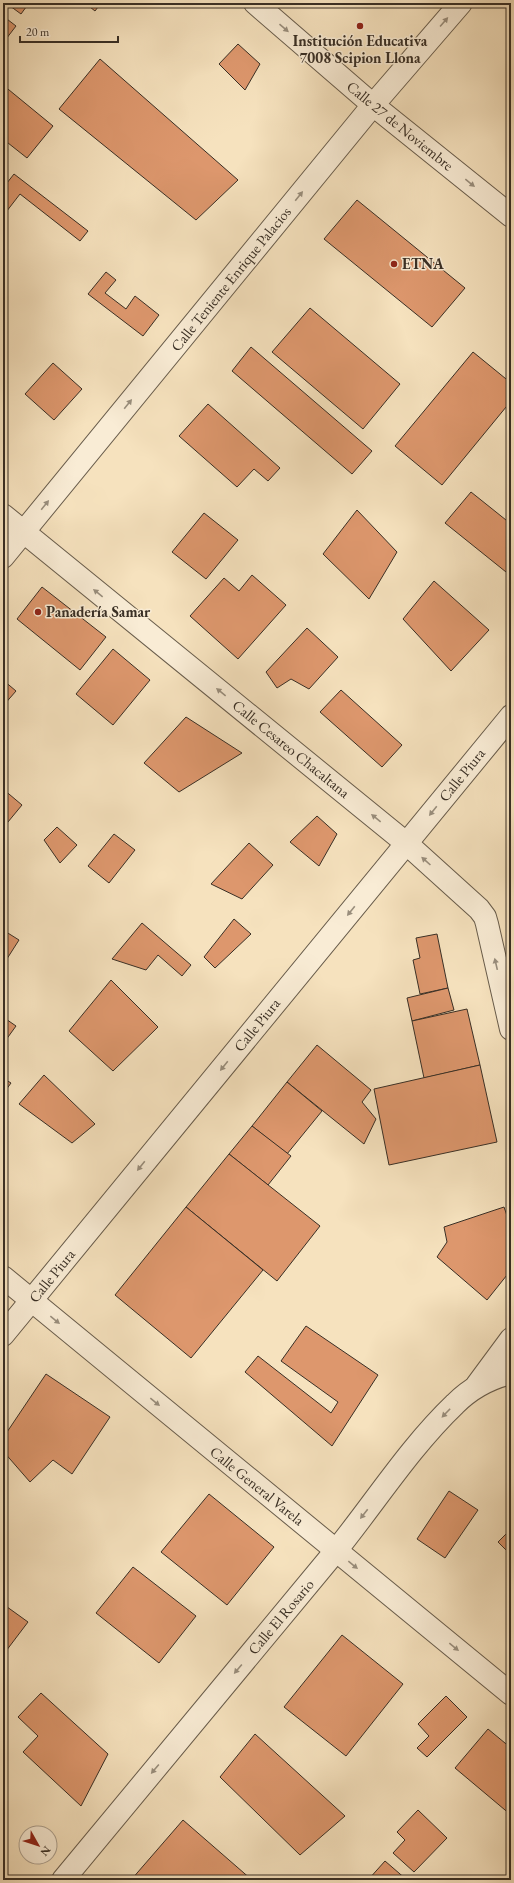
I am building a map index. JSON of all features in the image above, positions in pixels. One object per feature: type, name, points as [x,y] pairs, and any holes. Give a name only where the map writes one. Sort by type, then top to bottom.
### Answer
[{"type":"street","name":"Calle 27 de Noviembre","points":[[255,3],[373,105],[511,216]]},
{"type":"street","name":"Calle Teniente Enrique Palacios","points":[[3,557],[373,105],[461,3]]},
{"type":"street","name":"Calle Cesareo Chacaltana","points":[[3,515],[406,843],[479,909],[485,917],[511,1029]]},
{"type":"street","name":"Calle Piura","points":[[3,1335],[511,716]]},
{"type":"street","name":"Calle General Varela","points":[[3,1277],[511,1694]]},
{"type":"street","points":[[475,1387],[511,1339]]},
{"type":"street","name":"Calle El Rosario","points":[[63,1880],[336,1550],[436,1424],[456,1403],[475,1387],[498,1376],[511,1373]]},
{"type":"building","points":[[6,3],[29,3],[21,14]]},
{"type":"building","points":[[85,3],[101,3],[95,11]]},
{"type":"building","points":[[3,16],[16,26],[3,43]]},
{"type":"building","points":[[238,44],[260,64],[245,90],[219,64]]},
{"type":"building","points":[[100,59],[238,180],[196,220],[59,109]]},
{"type":"building","points":[[3,85],[53,126],[27,158],[3,139]]},
{"type":"building","points":[[14,174],[88,231],[80,241],[20,194],[3,216],[3,188]]},
{"type":"building","name":"ETNA","points":[[357,200],[465,288],[432,327],[324,239]]},
{"type":"building","points":[[106,272],[116,280],[105,293],[126,309],[135,296],[159,315],[143,336],[88,294]]},
{"type":"building","points":[[310,308],[400,384],[363,429],[272,352]]},
{"type":"building","points":[[251,347],[372,451],[352,474],[232,371]]},
{"type":"building","points":[[473,352],[511,383],[511,401],[442,485],[395,446]]},
{"type":"building","points":[[53,363],[82,389],[54,420],[25,394]]},
{"type":"building","points":[[208,404],[280,468],[268,481],[254,469],[237,487],[179,436]]},
{"type":"building","points":[[471,492],[511,524],[511,576],[445,523]]},
{"type":"building","points":[[357,510],[397,552],[369,599],[323,554]]},
{"type":"building","points":[[204,513],[238,540],[206,579],[172,552]]},
{"type":"building","points":[[252,575],[286,605],[238,659],[190,616],[224,578],[239,591]]},
{"type":"building","points":[[434,581],[489,630],[451,671],[403,619]]},
{"type":"building","points":[[42,587],[106,637],[80,670],[17,619]]},
{"type":"building","points":[[307,628],[338,657],[309,689],[291,679],[277,688],[266,672]]},
{"type":"building","points":[[113,649],[150,680],[113,725],[76,694]]},
{"type":"building","points":[[3,680],[16,691],[3,706]]},
{"type":"building","points":[[341,690],[402,745],[382,767],[320,712]]},
{"type":"building","points":[[186,717],[242,753],[179,792],[144,763]]},
{"type":"building","points":[[3,789],[22,805],[3,828]]},
{"type":"building","points":[[317,816],[337,834],[319,866],[290,842]]},
{"type":"building","points":[[57,827],[77,845],[60,863],[44,840]]},
{"type":"building","points":[[114,834],[135,850],[109,883],[88,866]]},
{"type":"building","points":[[249,843],[273,865],[242,899],[211,884]]},
{"type":"building","points":[[234,919],[251,934],[215,968],[204,957]]},
{"type":"building","points":[[142,923],[191,965],[182,976],[158,955],[146,970],[112,959]]},
{"type":"building","points":[[3,930],[19,940],[3,965]]},
{"type":"building","points":[[437,934],[448,988],[420,994],[413,960],[420,958],[416,938]]},
{"type":"building","points":[[111,980],[158,1027],[113,1071],[69,1031]]},
{"type":"building","points":[[448,988],[454,1010],[412,1021],[407,998]]},
{"type":"building","points":[[467,1009],[480,1065],[424,1078],[412,1021]]},
{"type":"building","points":[[3,1017],[16,1026],[3,1044]]},
{"type":"building","points":[[317,1045],[371,1090],[362,1102],[376,1119],[364,1144],[287,1082]]},
{"type":"building","points":[[480,1065],[497,1142],[389,1165],[374,1089]]},
{"type":"building","points":[[44,1075],[95,1124],[72,1143],[19,1104]]},
{"type":"building","points":[[3,1078],[11,1083],[3,1094]]},
{"type":"building","points":[[287,1082],[322,1111],[287,1154],[252,1126]]},
{"type":"building","points":[[252,1126],[291,1156],[268,1185],[229,1154]]},
{"type":"building","points":[[229,1154],[320,1226],[277,1281],[186,1207]]},
{"type":"building","points":[[186,1207],[263,1270],[191,1358],[115,1295]]},
{"type":"building","points":[[504,1207],[511,1227],[511,1270],[487,1300],[437,1257],[447,1242],[444,1227]]},
{"type":"building","points":[[306,1326],[378,1375],[332,1446],[245,1372],[258,1356],[331,1413],[338,1402],[281,1361]]},
{"type":"building","points":[[46,1374],[110,1417],[72,1474],[53,1460],[30,1482],[3,1451],[3,1438]]},
{"type":"building","points":[[449,1491],[478,1510],[445,1558],[417,1539]]},
{"type":"building","points":[[209,1494],[274,1547],[227,1605],[161,1552]]},
{"type":"building","points":[[511,1529],[511,1555],[498,1542]]},
{"type":"building","points":[[133,1567],[196,1616],[159,1663],[96,1613]]},
{"type":"building","points":[[3,1604],[28,1622],[3,1655]]},
{"type":"building","points":[[342,1635],[403,1684],[346,1756],[284,1707]]},
{"type":"building","points":[[41,1693],[108,1754],[81,1806],[23,1752],[38,1736],[18,1717]]},
{"type":"building","points":[[446,1696],[467,1717],[427,1757],[417,1748],[429,1736],[418,1724]]},
{"type":"building","points":[[488,1729],[511,1748],[511,1815],[455,1768]]},
{"type":"building","points":[[255,1734],[345,1816],[300,1855],[220,1777]]},
{"type":"building","points":[[418,1810],[447,1838],[414,1872],[393,1853],[405,1840],[397,1832]]},
{"type":"building","points":[[183,1820],[252,1880],[131,1880]]},
{"type":"building","points":[[385,1861],[407,1880],[368,1880]]},
{"type":"place","name":"Institución Educativa 7008 Scipion Llona","points":[[360,26]]},
{"type":"place","name":"ETNA","points":[[394,264]]},
{"type":"place","name":"Panadería Samar","points":[[38,612]]}]
